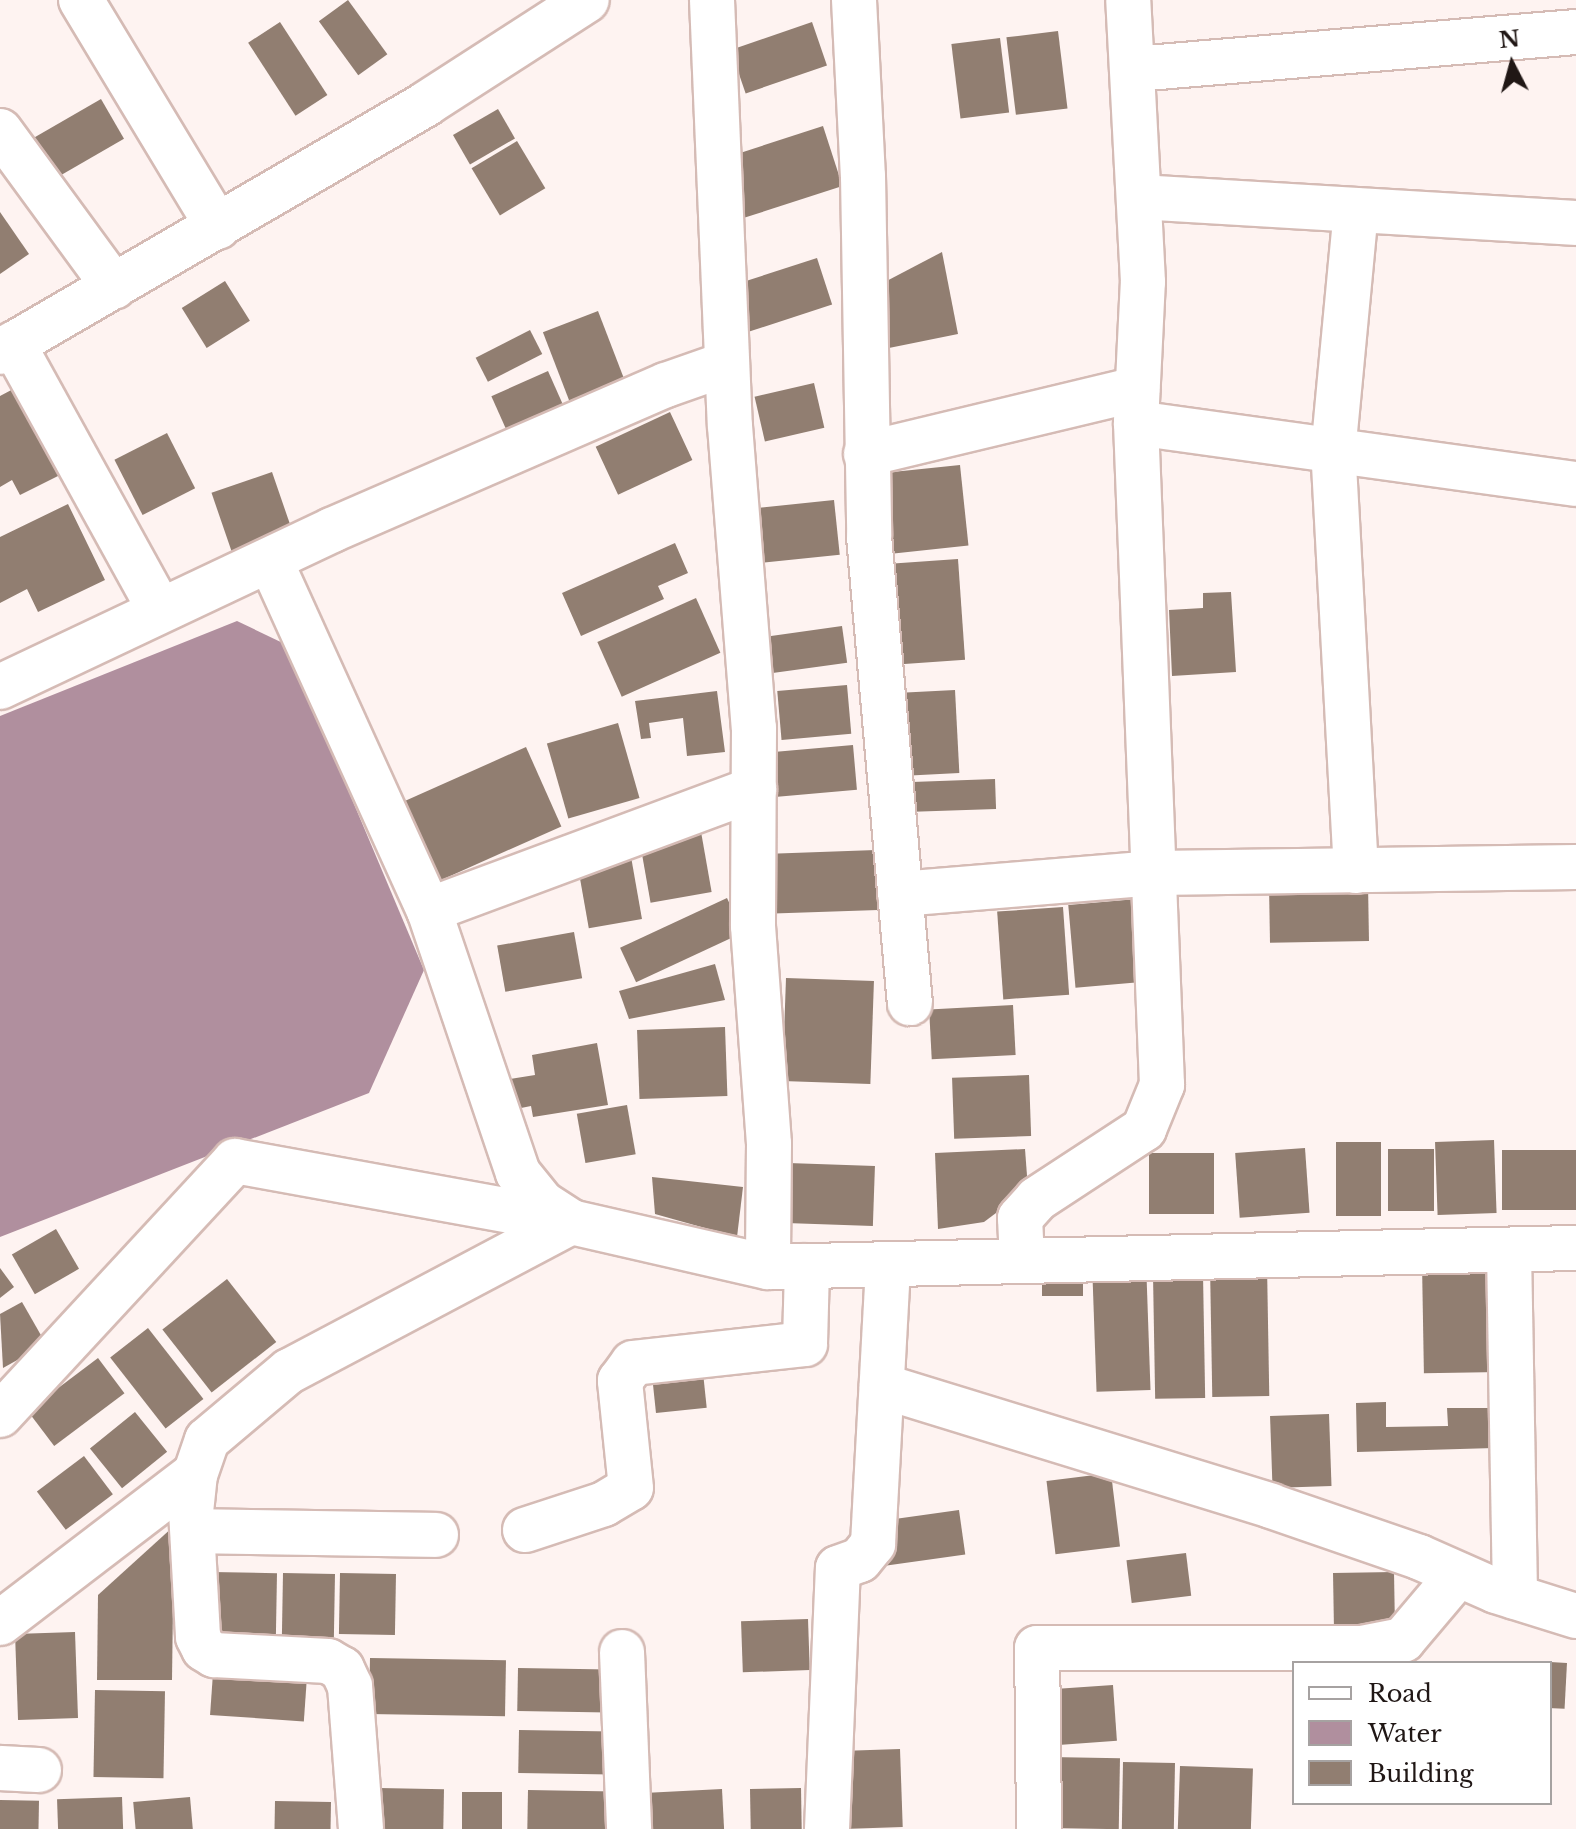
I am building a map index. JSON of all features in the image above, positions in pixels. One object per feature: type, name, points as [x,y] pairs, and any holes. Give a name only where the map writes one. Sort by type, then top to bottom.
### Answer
[{"type":"street","points":[[81,0],[218,227]]},
{"type":"street","points":[[160,610],[7,348],[427,103],[528,14],[587,0]]},
{"type":"street","points":[[525,1530],[604,1504],[631,1488],[620,1381],[633,1363],[805,1344],[787,1267],[769,1144],[753,926],[754,789],[726,364],[712,0]]},
{"type":"street","points":[[854,0],[863,176],[866,454],[910,1003]]},
{"type":"street","points":[[1022,1260],[1020,1218],[1037,1199],[1144,1129],[1162,1085],[1136,406],[1140,197],[1135,69],[1128,0]]},
{"type":"street","points":[[1135,69],[1576,32]]},
{"type":"street","points":[[0,131],[114,287]]},
{"type":"street","points":[[1140,197],[1576,223]]},
{"type":"street","points":[[1356,210],[1333,453],[1356,871]]},
{"type":"street","points":[[0,687],[270,560],[619,405],[726,364]]},
{"type":"street","points":[[866,454],[1136,406],[1333,453],[1576,484]]},
{"type":"street","points":[[270,560],[429,910],[518,1173],[542,1203],[571,1222]]},
{"type":"street","points":[[429,910],[754,789]]},
{"type":"street","points":[[900,894],[1155,873],[1576,867]]},
{"type":"street","points":[[0,1415],[235,1161],[571,1222],[787,1267],[1576,1248]]},
{"type":"street","points":[[361,1829],[350,1686],[342,1669],[328,1661],[233,1658],[204,1649],[198,1637],[193,1531],[195,1474],[207,1440],[289,1371],[571,1222]]},
{"type":"street","points":[[1509,1250],[1515,1597]]},
{"type":"street","points":[[827,1829],[838,1568],[860,1560],[873,1544],[888,1264]]},
{"type":"street","points":[[882,1386],[1271,1506],[1515,1597],[1576,1616]]},
{"type":"street","points":[[0,1623],[195,1474]]},
{"type":"street","points":[[193,1531],[436,1535]]},
{"type":"street","points":[[1039,1829],[1037,1648],[1361,1648],[1403,1640],[1458,1575]]},
{"type":"street","points":[[622,1652],[629,1829]]},
{"type":"water","points":[[237,621],[287,645],[424,970],[369,1093],[0,1237],[0,716]]},
{"type":"building","points":[[348,0],[387,54],[358,75],[319,21]]},
{"type":"building","points":[[280,22],[327,95],[296,116],[248,43]]},
{"type":"building","points":[[812,22],[827,65],[746,93],[731,50]]},
{"type":"building","points":[[1058,31],[1068,108],[1016,115],[1006,37]]},
{"type":"building","points":[[1000,38],[1009,112],[961,118],[951,44]]},
{"type":"building","points":[[101,99],[124,139],[54,179],[31,140]]},
{"type":"building","points":[[498,109],[515,138],[470,164],[453,135]]},
{"type":"building","points":[[823,126],[842,186],[743,218],[723,158]]},
{"type":"building","points":[[517,141],[545,188],[500,215],[472,168]]},
{"type":"building","points":[[0,212],[29,254],[0,274]]},
{"type":"building","points":[[942,252],[958,334],[884,349],[879,285]]},
{"type":"building","points":[[817,258],[832,305],[746,333],[730,286]]},
{"type":"building","points":[[225,281],[250,321],[207,348],[182,308]]},
{"type":"building","points":[[598,311],[625,380],[569,401],[543,332]]},
{"type":"building","points":[[530,330],[542,354],[488,382],[476,358]]},
{"type":"building","points":[[548,371],[564,407],[507,432],[491,396]]},
{"type":"building","points":[[814,383],[824,428],[765,442],[755,397]]},
{"type":"building","points":[[17,387],[60,475],[20,495],[12,480],[0,487],[0,396]]},
{"type":"building","points":[[670,412],[692,460],[618,495],[596,447]]},
{"type":"building","points":[[167,433],[195,488],[143,515],[114,460]]},
{"type":"building","points":[[960,465],[968,546],[894,553],[885,473]]},
{"type":"building","points":[[272,472],[295,540],[235,561],[211,493]]},
{"type":"building","points":[[834,500],[840,555],[761,563],[755,508]]},
{"type":"building","points":[[68,504],[105,580],[38,612],[27,589],[0,603],[0,537]]},
{"type":"building","points":[[675,543],[688,573],[658,586],[664,599],[581,636],[562,593]]},
{"type":"building","points":[[958,559],[965,660],[897,664],[890,564]]},
{"type":"building","points":[[1231,592],[1236,672],[1172,676],[1169,610],[1203,608],[1203,593]]},
{"type":"building","points":[[696,598],[720,653],[622,697],[597,642]]},
{"type":"building","points":[[842,626],[847,663],[771,673],[766,637]]},
{"type":"building","points":[[847,685],[851,734],[782,740],[777,691]]},
{"type":"building","points":[[955,690],[959,773],[910,775],[906,693]]},
{"type":"building","points":[[717,691],[725,752],[687,756],[683,718],[649,723],[651,738],[641,739],[635,701]]},
{"type":"building","points":[[618,723],[639,798],[568,818],[547,743]]},
{"type":"building","points":[[853,745],[857,790],[766,798],[762,753]]},
{"type":"building","points":[[526,747],[561,826],[426,887],[391,807]]},
{"type":"building","points":[[995,779],[996,809],[906,812],[905,782]]},
{"type":"building","points":[[700,826],[712,892],[651,903],[639,837]]},
{"type":"building","points":[[876,850],[878,910],[766,914],[764,854]]},
{"type":"building","points":[[630,851],[642,919],[589,928],[577,860]]},
{"type":"building","points":[[1368,884],[1369,941],[1270,943],[1269,886]]},
{"type":"building","points":[[727,898],[743,932],[636,982],[620,948]]},
{"type":"building","points":[[1137,899],[1144,982],[1075,988],[1068,905]]},
{"type":"building","points":[[1063,907],[1069,995],[1003,999],[997,912]]},
{"type":"building","points":[[574,932],[582,978],[505,992],[497,946]]},
{"type":"building","points":[[715,964],[725,1000],[629,1019],[619,991]]},
{"type":"building","points":[[786,978],[874,981],[870,1084],[782,1081]]},
{"type":"building","points":[[1013,1005],[1016,1055],[932,1059],[929,1009]]},
{"type":"building","points":[[725,1027],[727,1096],[639,1099],[637,1030]]},
{"type":"building","points":[[597,1043],[608,1105],[533,1117],[531,1106],[516,1109],[510,1079],[535,1075],[532,1055]]},
{"type":"building","points":[[1029,1075],[1031,1136],[954,1139],[952,1078]]},
{"type":"building","points":[[627,1105],[636,1154],[585,1163],[577,1114]]},
{"type":"building","points":[[1494,1140],[1497,1213],[1438,1215],[1435,1142]]},
{"type":"building","points":[[1336,1142],[1381,1142],[1381,1216],[1336,1216]]},
{"type":"building","points":[[1305,1148],[1310,1213],[1240,1218],[1235,1153]]},
{"type":"building","points":[[1025,1149],[1028,1189],[984,1222],[938,1229],[935,1153]]},
{"type":"building","points":[[1388,1149],[1434,1149],[1434,1211],[1388,1211]]},
{"type":"building","points":[[1502,1150],[1576,1150],[1576,1210],[1502,1210]]},
{"type":"building","points":[[1149,1153],[1214,1153],[1214,1214],[1149,1214]]},
{"type":"building","points":[[788,1163],[875,1166],[873,1226],[786,1223]]},
{"type":"building","points":[[652,1177],[743,1187],[737,1237],[655,1214]]},
{"type":"building","points":[[56,1229],[79,1269],[35,1294],[12,1254]]},
{"type":"building","points":[[1146,1261],[1151,1390],[1097,1392],[1092,1263]]},
{"type":"building","points":[[1498,1263],[1500,1372],[1424,1373],[1422,1264]]},
{"type":"building","points":[[1267,1265],[1269,1396],[1212,1397],[1210,1266]]},
{"type":"building","points":[[0,1268],[14,1287],[0,1298]]},
{"type":"building","points":[[1042,1272],[1083,1272],[1083,1296],[1042,1296]]},
{"type":"building","points":[[1203,1274],[1205,1398],[1155,1399],[1153,1275]]},
{"type":"building","points":[[227,1279],[276,1342],[212,1393],[162,1329]]},
{"type":"building","points":[[22,1302],[46,1344],[3,1368],[0,1314]]},
{"type":"building","points":[[148,1328],[203,1399],[166,1428],[110,1358]]},
{"type":"building","points":[[98,1358],[124,1393],[54,1446],[28,1411]]},
{"type":"building","points":[[702,1363],[707,1408],[656,1413],[651,1368]]},
{"type":"building","points":[[1386,1402],[1386,1427],[1448,1426],[1447,1408],[1492,1408],[1494,1448],[1357,1452],[1356,1403]]},
{"type":"building","points":[[135,1412],[167,1452],[122,1488],[90,1449]]},
{"type":"building","points":[[1329,1414],[1332,1486],[1273,1488],[1270,1416]]},
{"type":"building","points":[[84,1456],[113,1494],[66,1530],[37,1492]]},
{"type":"building","points":[[1111,1473],[1120,1546],[1056,1554],[1046,1481]]},
{"type":"building","points":[[959,1510],[965,1555],[885,1566],[879,1521]]},
{"type":"building","points":[[174,1526],[172,1680],[97,1680],[98,1595]]},
{"type":"building","points":[[1186,1553],[1191,1596],[1132,1603],[1126,1560]]},
{"type":"building","points":[[212,1572],[277,1573],[276,1645],[211,1644]]},
{"type":"building","points":[[1394,1572],[1395,1634],[1334,1635],[1333,1573]]},
{"type":"building","points":[[283,1573],[335,1574],[334,1639],[282,1638]]},
{"type":"building","points":[[340,1573],[396,1574],[395,1635],[339,1634]]},
{"type":"building","points":[[808,1619],[810,1670],[743,1672],[741,1621]]},
{"type":"building","points":[[75,1632],[78,1718],[18,1720],[15,1634]]},
{"type":"building","points":[[370,1658],[506,1660],[505,1716],[369,1714]]},
{"type":"building","points":[[1552,1662],[1567,1663],[1565,1709],[1552,1708]]},
{"type":"building","points":[[518,1668],[609,1670],[608,1713],[517,1711]]},
{"type":"building","points":[[213,1673],[307,1680],[304,1721],[210,1715]]},
{"type":"building","points":[[1113,1685],[1117,1741],[1055,1745],[1051,1689]]},
{"type":"building","points":[[95,1690],[165,1691],[163,1778],[93,1777]]},
{"type":"building","points":[[519,1730],[612,1732],[611,1775],[518,1773]]},
{"type":"building","points":[[900,1749],[903,1827],[851,1829],[848,1751]]},
{"type":"building","points":[[1050,1757],[1120,1758],[1119,1829],[1049,1828]]},
{"type":"building","points":[[1123,1762],[1175,1763],[1174,1829],[1122,1829]]},
{"type":"building","points":[[1180,1766],[1253,1769],[1251,1829],[1178,1829]]},
{"type":"building","points":[[379,1788],[444,1789],[443,1829],[378,1829]]},
{"type":"building","points":[[801,1788],[802,1829],[751,1829],[750,1789]]},
{"type":"building","points":[[722,1789],[724,1829],[641,1829],[639,1793]]},
{"type":"building","points":[[528,1790],[614,1792],[613,1829],[527,1829]]},
{"type":"building","points":[[462,1792],[502,1792],[502,1829],[462,1829]]},
{"type":"building","points":[[122,1797],[123,1829],[58,1829],[57,1799]]},
{"type":"building","points":[[190,1797],[193,1829],[136,1829],[133,1802]]},
{"type":"building","points":[[0,1800],[39,1801],[38,1829],[0,1829]]},
{"type":"building","points":[[275,1801],[331,1802],[331,1829],[275,1829]]}]
